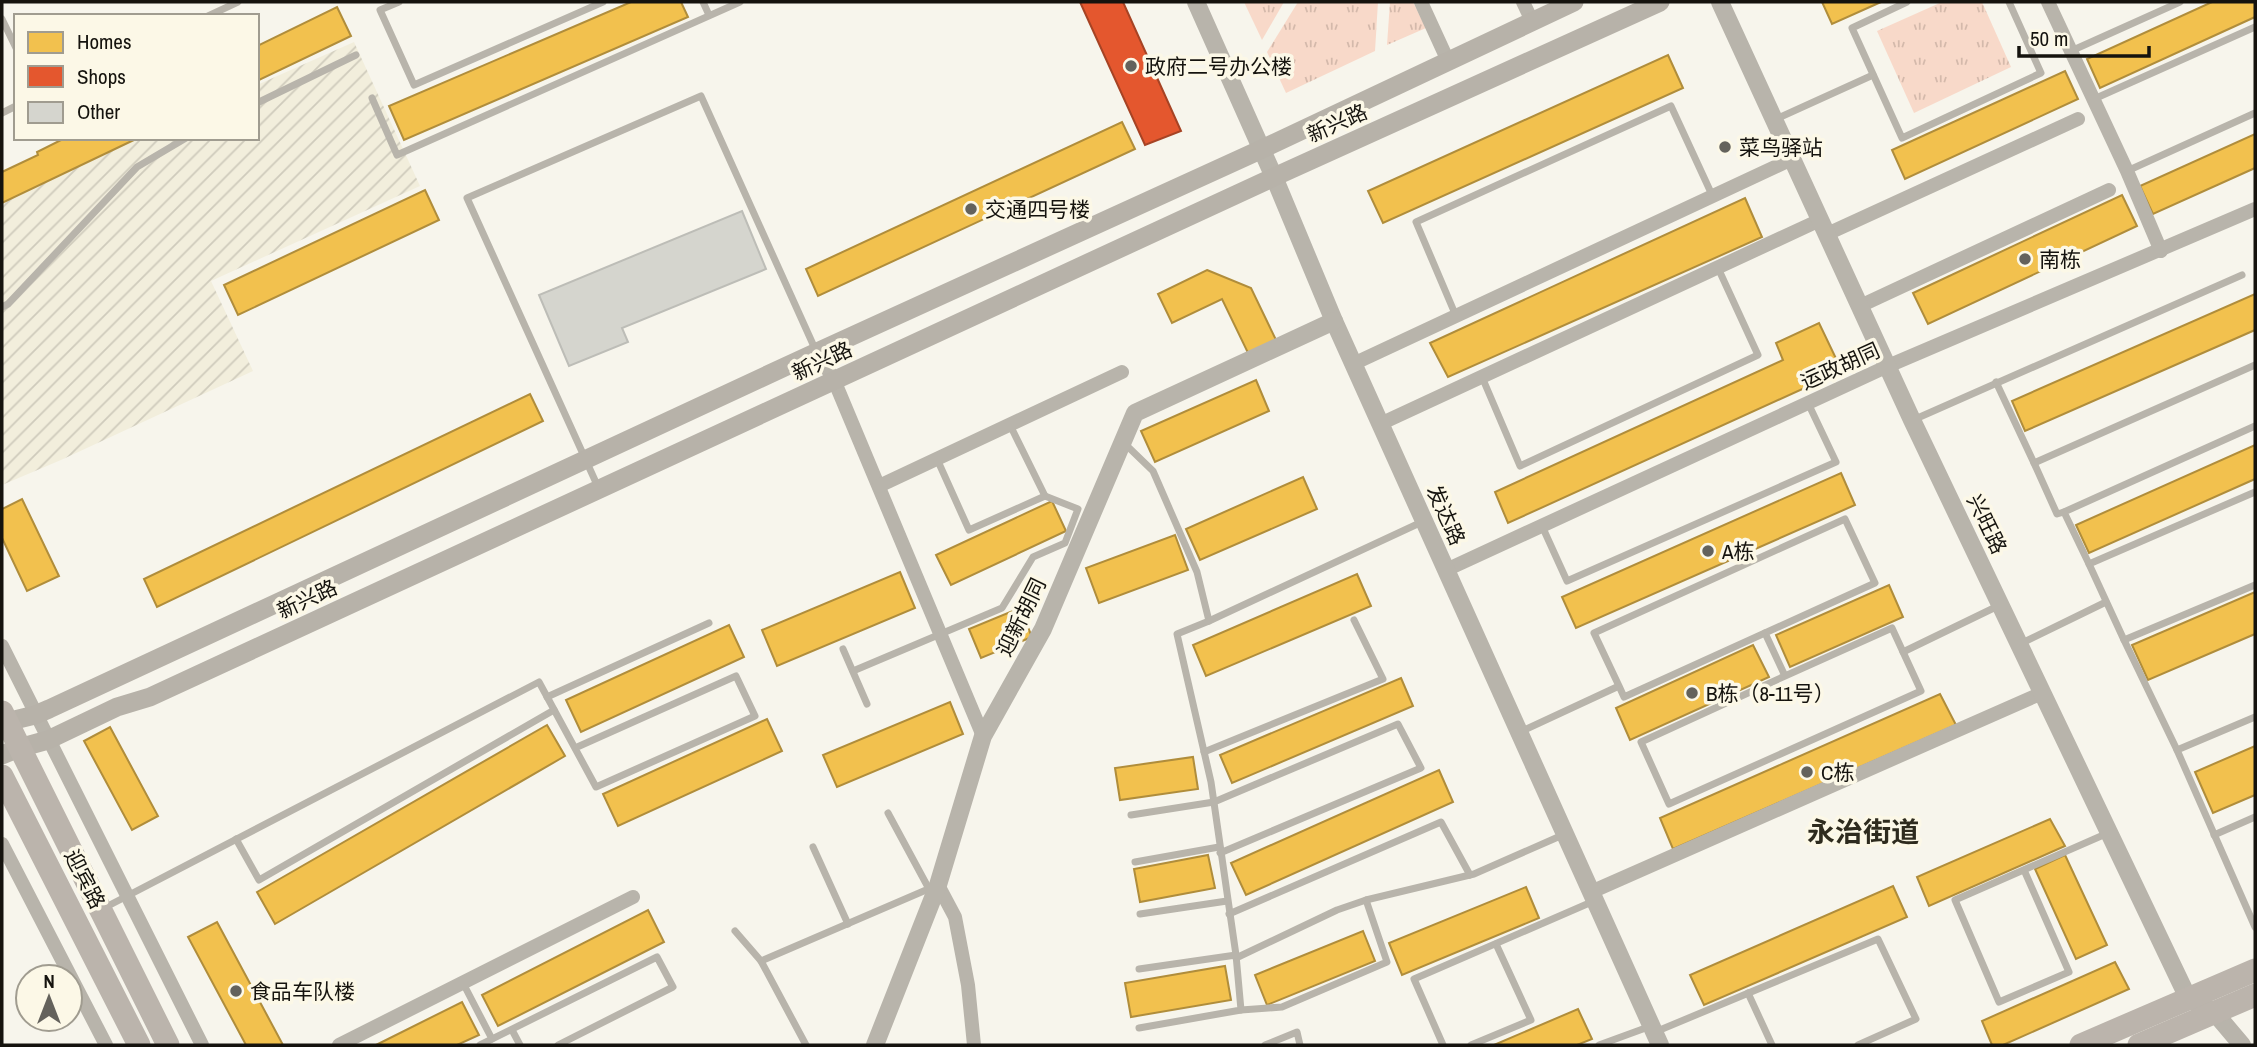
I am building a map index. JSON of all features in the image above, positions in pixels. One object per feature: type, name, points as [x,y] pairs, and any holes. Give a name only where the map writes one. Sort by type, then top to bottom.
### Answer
[{"type":"main road","name":"新兴路","points":[[3,719],[35,715],[817,352],[1260,150],[1574,2]]},
{"type":"main road","name":"新兴路","points":[[10,752],[48,740],[117,707],[150,697],[1274,177],[1660,2]]},
{"type":"main road","name":"迎宾路","points":[[3,719],[10,752],[100,909],[168,1045]]},
{"type":"main road","name":"迎宾路","points":[[2,776],[139,1045]]},
{"type":"main road","points":[[2081,1045],[2255,970]]},
{"type":"main road","points":[[2139,1045],[2255,995]]},
{"type":"street","name":"发达路","points":[[1196,2],[1274,177],[1334,321],[1655,1034]]},
{"type":"street","points":[[1421,2],[1448,61]]},
{"type":"street","points":[[1523,2],[1532,21]]},
{"type":"street","name":"兴旺路","points":[[1720,2],[1912,420],[2188,998]]},
{"type":"street","points":[[2048,2],[2161,251]]},
{"type":"street","points":[[1380,424],[1718,268],[1824,227],[2078,119]]},
{"type":"street","points":[[1353,363],[1792,159]]},
{"type":"street","points":[[1860,306],[2109,190]]},
{"type":"street","name":"运政胡同","points":[[1446,570],[1888,366],[2255,209]]},
{"type":"street","name":"迎新胡同","points":[[875,1045],[933,887],[983,736],[1043,629],[1071,547],[1135,414],[1334,321]]},
{"type":"street","points":[[817,352],[834,380],[983,736]]},
{"type":"street","points":[[878,486],[1122,372]]},
{"type":"street","points":[[2,646],[202,1045]]},
{"type":"street","points":[[1593,897],[2042,693]]},
{"type":"street","points":[[2,844],[106,1045]]},
{"type":"street","points":[[933,887],[955,917],[968,985],[974,1045]]},
{"type":"street","points":[[339,1045],[634,897]]},
{"type":"street","points":[[2188,998],[2214,1012],[2242,1045]]},
{"type":"lane","points":[[212,14],[238,2]]},
{"type":"lane","points":[[399,2],[379,6],[414,85],[603,2]]},
{"type":"lane","points":[[703,2],[709,16]]},
{"type":"lane","points":[[372,98],[397,155],[740,2]]},
{"type":"lane","points":[[1907,2],[1852,28],[1902,138],[2041,73],[2009,2]]},
{"type":"lane","points":[[2071,51],[2180,2]]},
{"type":"lane","points":[[2,19],[14,44]]},
{"type":"lane","points":[[2094,100],[2255,27]]},
{"type":"lane","points":[[259,102],[356,55]]},
{"type":"lane","points":[[1773,121],[1873,75]]},
{"type":"lane","points":[[599,489],[467,198],[701,96],[817,352]]},
{"type":"lane","points":[[1456,316],[1416,222],[1671,106],[1713,197]]},
{"type":"lane","points":[[2127,171],[2255,113]]},
{"type":"lane","points":[[2,307],[8,304],[137,167],[183,140]]},
{"type":"lane","points":[[1482,377],[1520,466],[1758,355],[1718,268]]},
{"type":"lane","points":[[1912,420],[2242,275]]},
{"type":"lane","points":[[2034,463],[2255,365]]},
{"type":"lane","points":[[1996,382],[2057,514],[2255,426]]},
{"type":"lane","points":[[1541,526],[1567,580],[1836,462],[1808,403]]},
{"type":"lane","points":[[853,671],[1002,608],[1033,557],[1071,547],[1078,509],[1045,496],[1010,425]]},
{"type":"lane","points":[[1123,443],[1153,471],[1197,572],[1209,621]]},
{"type":"lane","points":[[937,459],[969,530],[1045,496]]},
{"type":"lane","points":[[2088,564],[2255,492]]},
{"type":"lane","points":[[2064,512],[2177,750],[2255,927]]},
{"type":"lane","points":[[1845,519],[1875,583],[1624,697],[1619,686],[1594,633],[1845,519]]},
{"type":"lane","points":[[1241,1010],[1214,802],[1177,634],[1424,520]]},
{"type":"lane","points":[[2124,640],[2255,584]]},
{"type":"lane","points":[[2019,645],[2106,602]]},
{"type":"lane","points":[[1903,652],[2000,605]]},
{"type":"lane","points":[[1204,752],[1382,679],[1354,620]]},
{"type":"lane","points":[[547,697],[709,623]]},
{"type":"lane","points":[[1892,628],[1921,691],[1669,804],[1641,743],[1785,676],[1892,628]]},
{"type":"lane","points":[[1765,633],[1785,676]]},
{"type":"lane","points":[[843,649],[867,704]]},
{"type":"lane","points":[[100,909],[539,682],[596,787],[755,716],[736,676],[575,748]]},
{"type":"lane","points":[[1519,732],[1619,686]]},
{"type":"lane","points":[[236,839],[259,880],[554,710]]},
{"type":"lane","points":[[2177,750],[2255,717]]},
{"type":"lane","points":[[1130,815],[1214,802],[1398,724],[1421,768],[1220,850],[1135,862]]},
{"type":"lane","points":[[761,961],[933,887],[888,813]]},
{"type":"lane","points":[[2214,835],[2255,817]]},
{"type":"lane","points":[[1229,914],[1441,822],[1470,875]]},
{"type":"lane","points":[[2024,870],[2069,972],[1999,1002],[1955,900],[2109,833]]},
{"type":"lane","points":[[1139,969],[1236,956],[1337,909],[1470,875],[1565,834]]},
{"type":"lane","points":[[813,847],[848,924]]},
{"type":"lane","points":[[1443,1045],[1414,979],[1496,944],[1593,897]]},
{"type":"lane","points":[[1139,1028],[1241,1010],[1282,1007],[1387,962],[1366,900]]},
{"type":"lane","points":[[1139,914],[1227,901]]},
{"type":"lane","points":[[735,932],[761,961],[806,1045]]},
{"type":"lane","points":[[1599,1045],[1655,1034],[1878,939],[1916,1019],[1858,1045]]},
{"type":"lane","points":[[1471,1045],[1531,1020],[1496,944]]},
{"type":"lane","points":[[480,1045],[657,957],[673,988],[558,1045]]},
{"type":"lane","points":[[463,983],[492,1039]]},
{"type":"lane","points":[[1748,993],[1772,1045]]},
{"type":"lane","points":[[512,1030],[520,1045]]},
{"type":"lane","points":[[1265,1045],[1297,1032],[1300,1045]]},
{"type":"shaded area","points":[[354,42],[420,186],[211,281],[253,371],[2,485],[2,198],[132,140],[259,140],[259,84]]},
{"type":"green space","points":[[1244,2],[1284,2],[1262,40]]},
{"type":"green space","points":[[1298,2],[1378,2],[1375,51],[1286,93],[1267,52]]},
{"type":"green space","points":[[1390,2],[1413,2],[1426,28],[1387,45]]},
{"type":"green space","points":[[1942,2],[1982,2],[2011,67],[1914,113],[1877,31]]},
{"type":"building: Homes","points":[[631,2],[681,2],[688,17],[404,140],[389,106]]},
{"type":"building: Homes","points":[[1822,2],[1881,2],[1832,24]]},
{"type":"building: Homes","points":[[2212,2],[2255,2],[2255,17],[2100,88],[2087,59]]},
{"type":"building: Homes","points":[[337,7],[351,36],[259,80],[259,45]]},
{"type":"building: Homes","points":[[1668,55],[1683,88],[1383,223],[1368,191]]},
{"type":"building: Homes","points":[[2065,71],[2078,99],[1905,179],[1892,150]]},
{"type":"building: Homes","name":"交通四号楼","points":[[1122,122],[1135,149],[818,296],[806,269]]},
{"type":"building: Homes","points":[[2255,134],[2255,168],[2153,214],[2140,186]]},
{"type":"building: Homes","points":[[61,140],[134,140],[2,203],[2,172],[38,155],[37,152]]},
{"type":"building: Homes","points":[[425,190],[439,220],[238,315],[224,285]]},
{"type":"building: Homes","name":"南栋","points":[[2122,195],[2137,226],[1928,324],[1913,293]]},
{"type":"building: Homes","points":[[1745,198],[1762,237],[1448,377],[1430,343]]},
{"type":"building: Homes","points":[[1207,270],[1251,288],[1277,342],[1249,355],[1222,299],[1172,323],[1158,294]]},
{"type":"building: Homes","points":[[2255,294],[2255,330],[2025,431],[2012,401]]},
{"type":"building: Homes","points":[[1819,323],[1842,371],[1508,523],[1495,492],[1783,360],[1776,343]]},
{"type":"building: Homes","points":[[1256,380],[1269,411],[1155,462],[1141,431]]},
{"type":"building: Homes","points":[[530,394],[543,421],[157,607],[144,579]]},
{"type":"building: Homes","points":[[2255,445],[2255,479],[2089,553],[2076,525]]},
{"type":"building: Homes","name":"A栋","points":[[1841,473],[1855,505],[1576,628],[1562,597]]},
{"type":"building: Homes","points":[[1303,477],[1317,509],[1200,560],[1186,529]]},
{"type":"building: Homes","points":[[22,499],[59,576],[27,591],[2,538],[2,509]]},
{"type":"building: Homes","points":[[1052,501],[1066,531],[951,585],[936,555]]},
{"type":"building: Homes","points":[[1175,535],[1188,570],[1099,603],[1086,568]]},
{"type":"building: Homes","points":[[900,572],[915,608],[777,666],[762,630]]},
{"type":"building: Homes","points":[[1357,574],[1371,606],[1206,676],[1193,645]]},
{"type":"building: Homes","points":[[1889,585],[1903,617],[1790,667],[1776,635]]},
{"type":"building: Homes","points":[[2255,592],[2255,634],[2148,680],[2132,645]]},
{"type":"building: Homes","points":[[1020,608],[1032,637],[981,658],[969,629]]},
{"type":"building: Homes","points":[[729,625],[744,657],[581,732],[566,700]]},
{"type":"building: Homes","name":"B栋（8-11号）","points":[[1753,645],[1769,677],[1630,740],[1616,708]]},
{"type":"building: Homes","points":[[1401,678],[1413,706],[1232,783],[1220,755]]},
{"type":"building: Homes","name":"C栋","points":[[1940,694],[1956,725],[1673,849],[1660,818]]},
{"type":"building: Homes","points":[[950,702],[963,734],[837,787],[823,755]]},
{"type":"building: Homes","points":[[767,719],[782,751],[618,826],[603,794]]},
{"type":"building: Homes","points":[[547,725],[565,756],[275,924],[257,892]]},
{"type":"building: Homes","points":[[110,727],[158,816],[132,830],[84,741]]},
{"type":"building: Homes","points":[[2255,746],[2255,795],[2213,813],[2195,772]]},
{"type":"building: Homes","points":[[1193,757],[1198,789],[1120,800],[1115,768]]},
{"type":"building: Homes","points":[[1439,770],[1453,802],[1246,895],[1231,863]]},
{"type":"building: Homes","points":[[2050,819],[2065,846],[1929,906],[1917,877]]},
{"type":"building: Homes","points":[[1208,855],[1215,888],[1140,902],[1134,869]]},
{"type":"building: Homes","points":[[2065,855],[2107,945],[2076,959],[2035,869]]},
{"type":"building: Homes","points":[[1893,886],[1907,917],[1704,1005],[1690,975]]},
{"type":"building: Homes","points":[[1526,887],[1539,918],[1402,975],[1389,943]]},
{"type":"building: Homes","points":[[648,910],[664,942],[498,1026],[482,995]]},
{"type":"building: Homes","name":"食品车队楼","points":[[217,922],[283,1045],[246,1045],[188,937]]},
{"type":"building: Homes","points":[[1363,931],[1375,961],[1267,1005],[1255,975]]},
{"type":"building: Homes","points":[[2115,962],[2129,989],[2003,1045],[1992,1045],[1982,1021]]},
{"type":"building: Homes","points":[[1225,966],[1231,1000],[1131,1017],[1125,983]]},
{"type":"building: Homes","points":[[462,1002],[479,1035],[457,1045],[376,1045]]},
{"type":"building: Homes","points":[[1578,1009],[1592,1039],[1577,1045],[1494,1045]]},
{"type":"building: Shops","name":"政府二号办公楼","points":[[1080,2],[1123,2],[1181,131],[1145,145]]},
{"type":"building: Other","points":[[742,211],[766,269],[622,328],[628,342],[569,366],[539,295]]},
{"type":"place","name":"政府二号办公楼","points":[[1131,66]]},
{"type":"place","name":"菜鸟驿站","points":[[1725,147]]},
{"type":"place","name":"交通四号楼","points":[[971,209]]},
{"type":"place","name":"南栋","points":[[2025,259]]},
{"type":"place","name":"A栋","points":[[1708,551]]},
{"type":"place","name":"B栋（8-11号）","points":[[1692,693]]},
{"type":"place","name":"C栋","points":[[1807,772]]},
{"type":"place","name":"食品车队楼","points":[[236,991]]},
{"type":"district","name":"永治街道","points":[[1863,832]]}]
